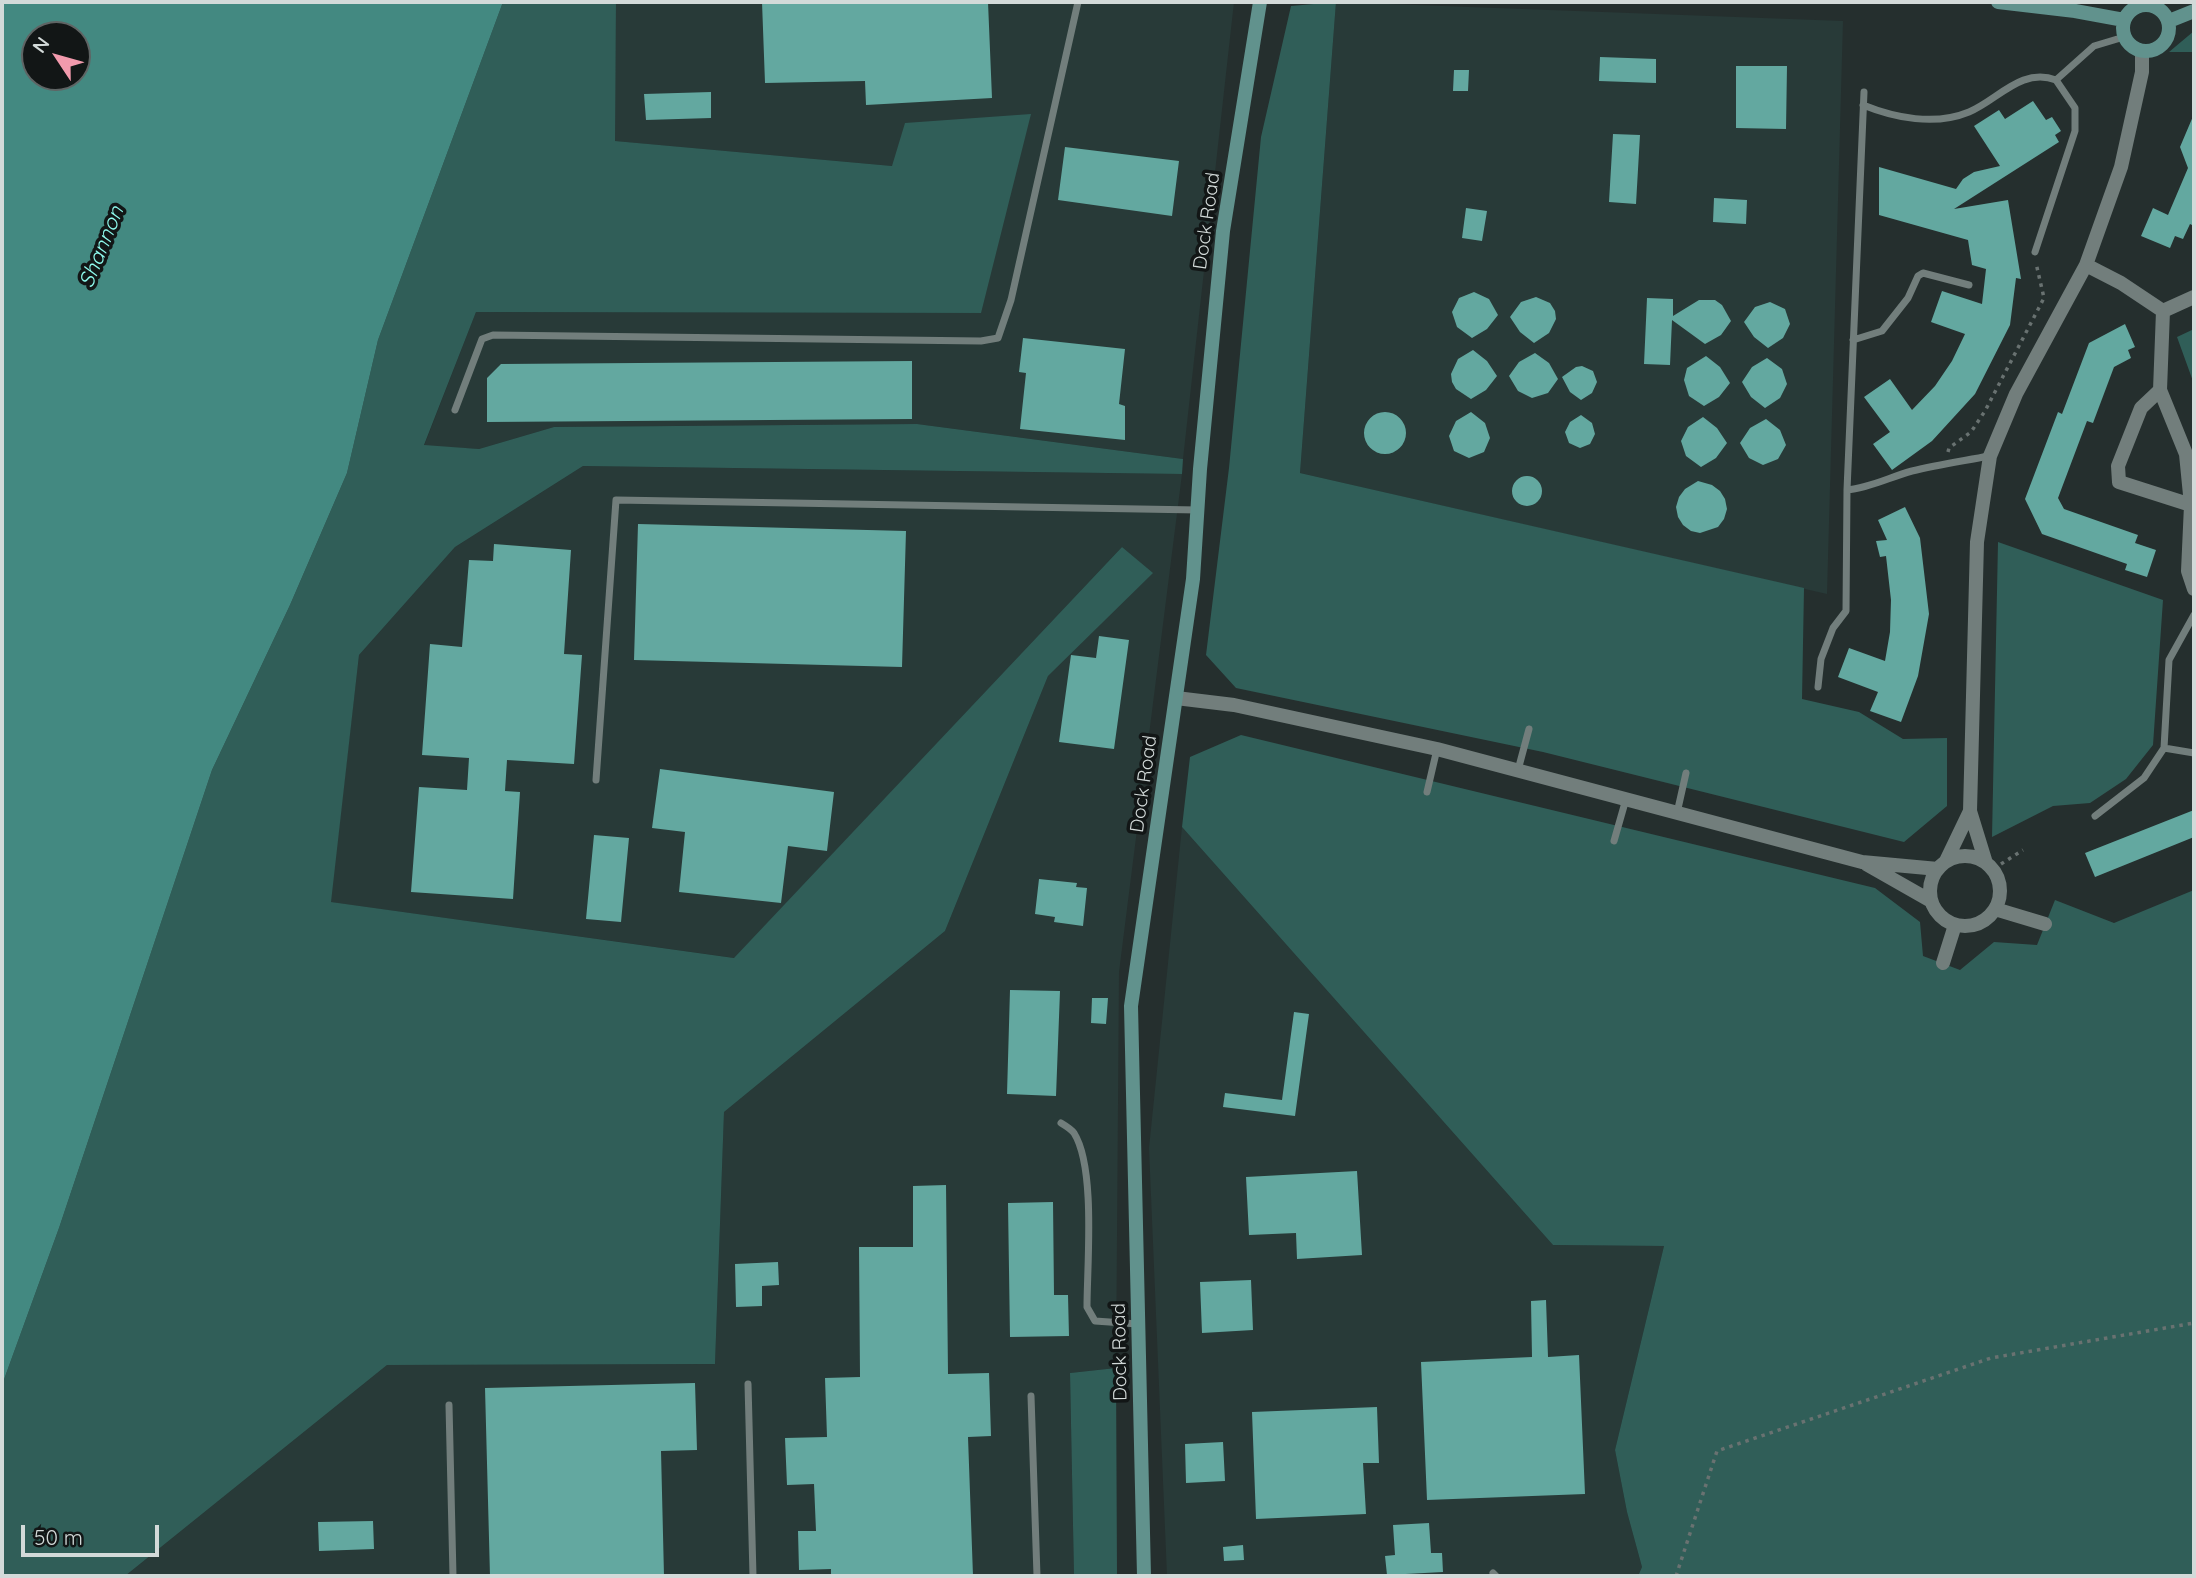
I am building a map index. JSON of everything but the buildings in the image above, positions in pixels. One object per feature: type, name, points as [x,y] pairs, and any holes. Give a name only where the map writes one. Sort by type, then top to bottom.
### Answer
[{"type":"main road","name":"Dock Road","points":[[1144,1576],[1131,1006],[1193,579],[1223,231],[1260,2]]},
{"type":"main road","points":[[1998,2],[2124,20]]},
{"type":"main road","points":[[2147,4],[2160,9],[2169,21],[2169,33],[2164,44],[2154,50],[2142,51],[2131,46],[2124,37],[2124,20],[2133,9],[2147,4]]},
{"type":"main road","points":[[2169,21],[2194,11]]},
{"type":"street","points":[[1970,811],[1942,865],[1932,878],[1929,889],[1931,901],[1944,920],[1966,926],[1978,924],[1996,909],[1999,897],[1999,886],[1989,867],[1970,811],[1977,542],[1990,456],[2016,394],[2086,265],[2121,166],[2142,72],[2142,51]]},
{"type":"street","points":[[2086,265],[2121,283],[2163,311]]},
{"type":"street","points":[[2163,311],[2194,297]]},
{"type":"street","points":[[2163,311],[2160,390],[2186,454],[2191,505],[2188,571],[2194,589]]},
{"type":"street","points":[[2160,390],[2141,408],[2118,466],[2119,482],[2191,505]]},
{"type":"street","points":[[1176,698],[1234,705],[1437,749],[1861,862],[1942,865],[1967,856],[1989,867]]},
{"type":"street","points":[[1861,862],[1931,901]]},
{"type":"street","points":[[1996,909],[2045,924]]},
{"type":"street","points":[[1943,964],[1955,925]]},
{"type":"lane","points":[[455,410],[482,340],[493,335],[981,341],[998,338],[1011,300],[1077,2]]},
{"type":"lane","points":[[2056,79],[2094,46],[2124,37]]},
{"type":"lane","points":[[1863,105],[1891,116],[1937,119],[1968,112],[2027,76],[2056,79],[2075,108],[2075,131],[2035,252]]},
{"type":"lane","points":[[1818,687],[1821,659],[1833,628],[1846,611],[1847,490],[1864,92]]},
{"type":"lane","points":[[1853,340],[1882,331],[1908,298],[1918,276],[1923,273],[1969,285]]},
{"type":"lane","points":[[1847,490],[1864,488],[1908,472],[1990,456]]},
{"type":"lane","points":[[596,780],[616,500],[1198,510]]},
{"type":"lane","points":[[2095,816],[2144,778],[2164,748],[2169,660],[2194,615]]},
{"type":"lane","points":[[1518,770],[1529,729]]},
{"type":"lane","points":[[2164,748],[2194,753]]},
{"type":"lane","points":[[1427,792],[1437,749]]},
{"type":"lane","points":[[1676,813],[1686,773]]},
{"type":"lane","points":[[1614,841],[1626,799]]},
{"type":"lane","points":[[1061,1123],[1074,1133],[1084,1159],[1088,1206],[1087,1307],[1095,1321],[1138,1325]]},
{"type":"lane","points":[[748,1384],[753,1576]]},
{"type":"lane","points":[[1031,1396],[1037,1576]]},
{"type":"lane","points":[[449,1405],[453,1576]]},
{"type":"path","points":[[1944,464],[1949,448],[1971,432],[1985,411],[2044,298],[2036,272],[2035,252]]},
{"type":"path","points":[[1989,867],[2023,850]]},
{"type":"path","points":[[1676,1576],[1717,1451],[1991,1358],[2194,1323]]},
{"type":"shaded area","points":[[503,2],[616,2],[615,141],[892,166],[905,123],[1031,114],[981,313],[476,312],[424,445],[479,449],[554,427],[917,424],[1183,459],[1182,474],[583,466],[455,547],[359,655],[331,902],[734,958],[1122,547],[1153,573],[1048,676],[945,931],[724,1112],[715,1364],[387,1365],[125,1576],[2,1576],[2,1385],[59,1228],[212,770],[290,605],[347,473],[378,340]]},
{"type":"shaded area","points":[[616,2],[1234,2],[1183,459],[917,424],[554,427],[479,449],[424,446],[476,312],[981,313],[892,166],[614,141]]},
{"type":"shaded area","points":[[1336,2],[1843,21],[1827,594],[1300,473]]},
{"type":"shaded area","points":[[1336,2],[1300,473],[1804,588],[1802,699],[1859,712],[1903,739],[1947,738],[1947,806],[1904,842],[1543,752],[1236,688],[1206,655],[1229,468],[1261,137],[1291,6]]},
{"type":"shaded area","points":[[2194,31],[2194,52],[2169,52]]},
{"type":"shaded area","points":[[2194,329],[2194,384],[2177,337]]},
{"type":"shaded area","points":[[583,466],[1182,474],[1119,972],[1116,1368],[1070,1373],[1074,1576],[125,1576],[387,1365],[715,1364],[724,1112],[945,931],[1048,676],[1152,573],[1122,547],[735,958],[330,902],[359,655],[455,547]]},
{"type":"shaded area","points":[[1998,542],[2163,600],[2153,745],[2126,779],[2090,803],[2053,806],[1992,837]]},
{"type":"shaded area","points":[[1241,735],[1875,888],[1920,922],[1923,956],[1960,970],[1994,942],[2037,945],[2055,900],[2114,923],[2194,890],[2194,1576],[1638,1576],[1642,1567],[1627,1512],[1615,1450],[1664,1246],[1553,1245],[1182,827],[1190,757]]},
{"type":"shaded area","points":[[1182,827],[1553,1245],[1664,1246],[1615,1450],[1627,1512],[1642,1567],[1638,1576],[1167,1576],[1149,1148]]},
{"type":"shaded area","points":[[1116,1368],[1117,1576],[1074,1576],[1070,1373]]},
{"type":"water","name":"Shannon","points":[[2,2],[503,2],[378,340],[347,473],[290,605],[212,770],[59,1228],[2,1385]]}]
